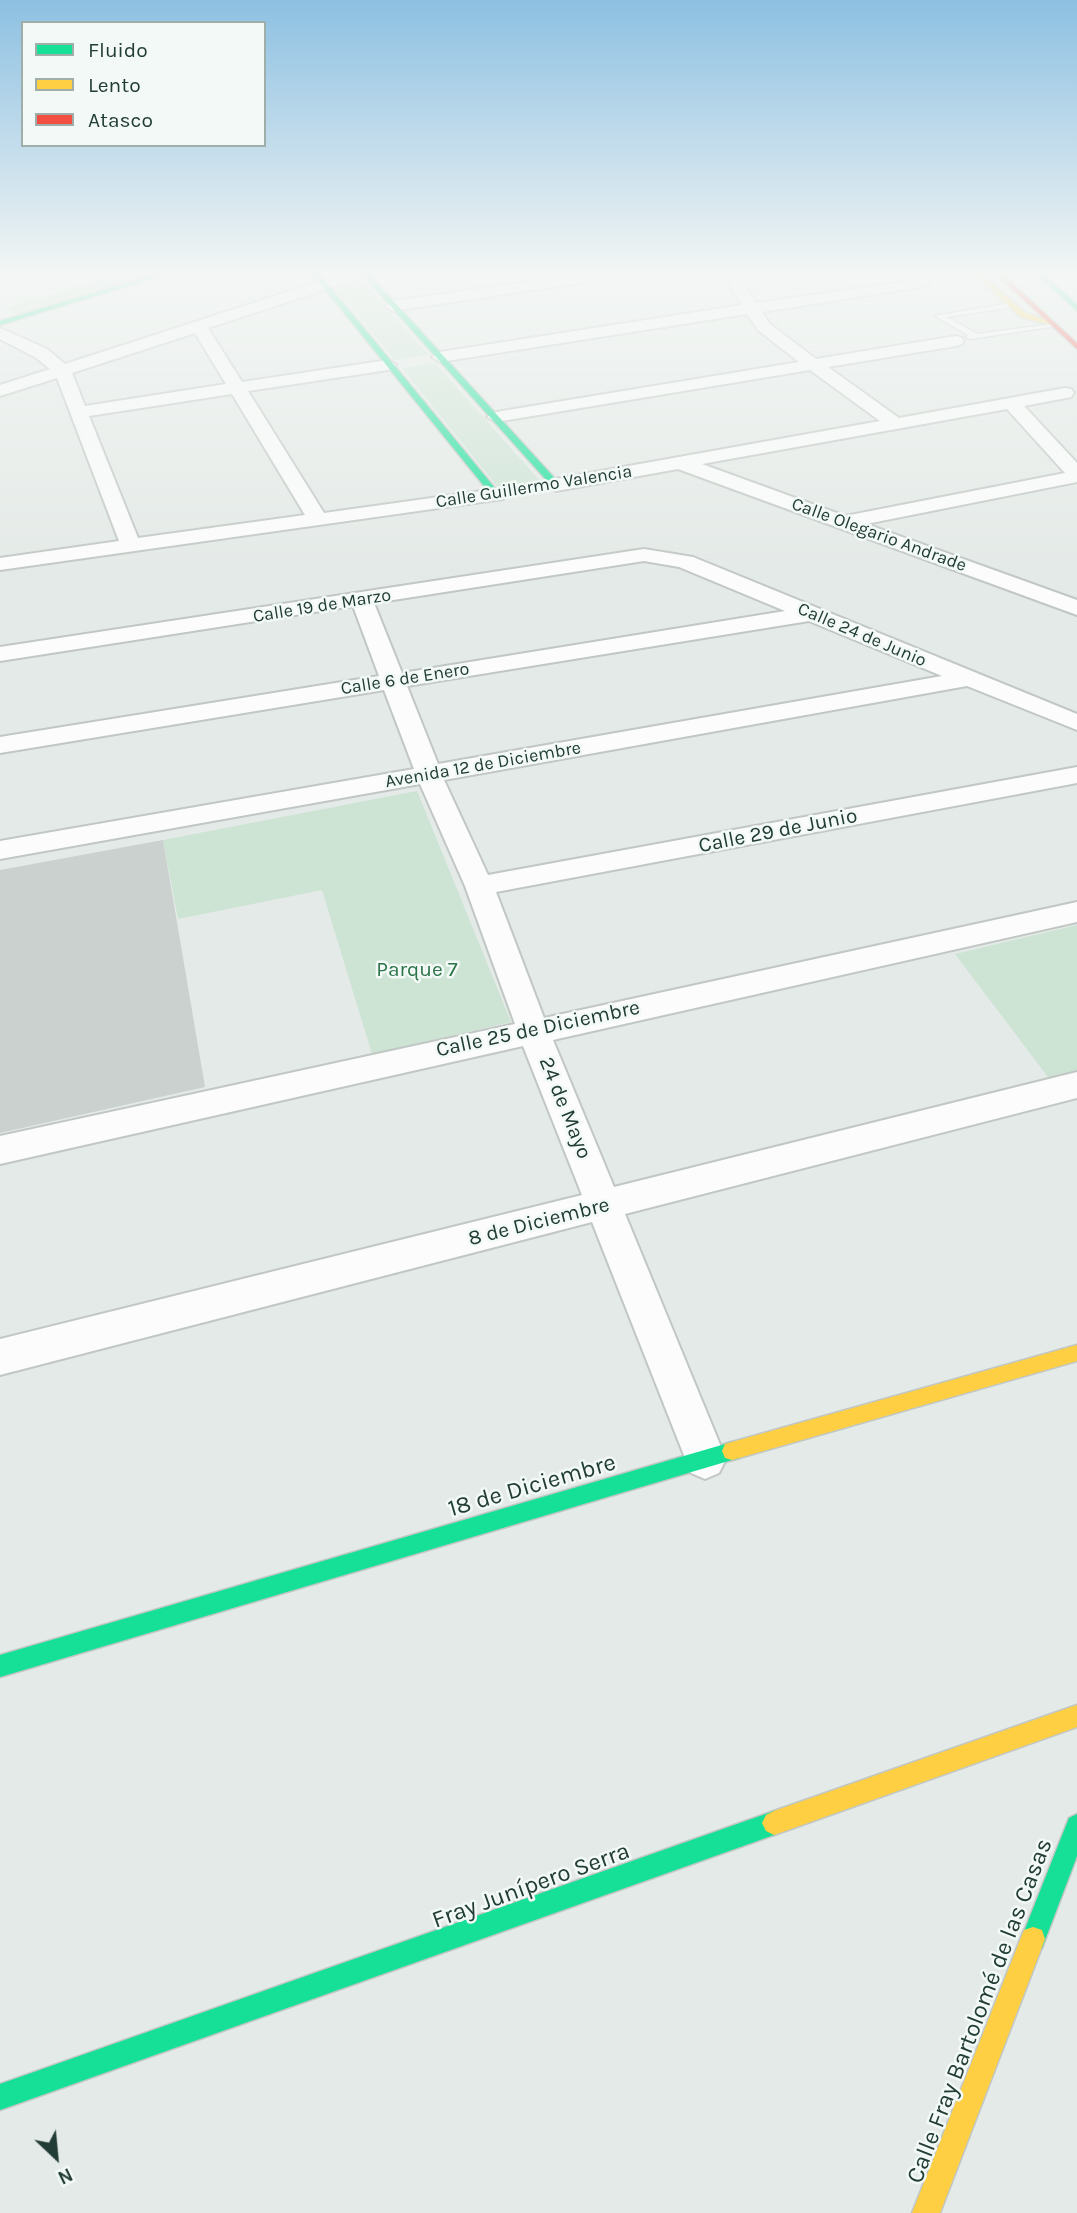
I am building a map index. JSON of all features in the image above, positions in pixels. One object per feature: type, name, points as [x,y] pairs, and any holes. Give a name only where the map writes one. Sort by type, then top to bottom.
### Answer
[{"type":"main road","points":[[396,375],[495,495]]},
{"type":"main road","points":[[457,375],[556,485]]},
{"type":"main road","name":"Calle Guillermo Valencia","points":[[495,495],[556,485]]},
{"type":"main road","name":"18 de Diciembre","points":[[0,1666],[1077,1353]]},
{"type":"main road","name":"Fray Junípero Serra","points":[[0,2097],[1077,1716]]},
{"type":"main road","name":"Calle Fray Bartolomé de las Casas","points":[[926,2213],[1077,1826]]},
{"type":"street","points":[[0,391],[46,375]]},
{"type":"street","points":[[64,375],[131,546]]},
{"type":"street","points":[[231,375],[318,520]]},
{"type":"street","points":[[78,412],[321,375]]},
{"type":"street","points":[[496,417],[739,375]]},
{"type":"street","points":[[827,375],[896,424]]},
{"type":"street","name":"Calle Guillermo Valencia","points":[[556,485],[1065,393]]},
{"type":"street","points":[[1012,403],[1077,475]]},
{"type":"street","name":"Calle Olegario Andrade","points":[[681,463],[1077,608]]},
{"type":"street","points":[[846,522],[1077,475]]},
{"type":"street","name":"Calle Guillermo Valencia","points":[[0,564],[495,495]]},
{"type":"street","name":"Calle 19 de Marzo","points":[[0,654],[644,555]]},
{"type":"street","name":"Calle 24 de Junio","points":[[644,555],[685,562],[1077,723]]},
{"type":"street","name":"24 de Mayo","points":[[362,600],[429,775],[479,886],[533,1030],[705,1459]]},
{"type":"street","name":"Calle 6 de Enero","points":[[0,745],[811,614]]},
{"type":"street","name":"Avenida 12 de Diciembre","points":[[0,850],[967,678]]},
{"type":"street","name":"Calle 29 de Junio","points":[[479,886],[1077,775]]},
{"type":"street","name":"Calle 25 de Diciembre","points":[[0,1150],[533,1030],[1077,912]]},
{"type":"street","name":"8 de Diciembre","points":[[0,1357],[1077,1085]]},
{"type":"green space","points":[[408,375],[446,375],[541,482],[499,489]]},
{"type":"green space","name":"Parque 7","points":[[417,791],[511,1022],[372,1054],[322,890],[178,919],[163,840]]},
{"type":"green space","points":[[1077,925],[1077,1079],[1054,1085],[955,954]]},
{"type":"building","points":[[163,840],[205,1087],[0,1133],[0,870]]},
{"type":"traffic: fast","points":[[398,375],[496,495],[556,485]]},
{"type":"traffic: fast","points":[[457,375],[556,485]]},
{"type":"traffic: fast","points":[[0,1666],[732,1451]]},
{"type":"traffic: fast","points":[[0,2097],[774,1823]]},
{"type":"traffic: fast","points":[[1033,1939],[1077,1826]]},
{"type":"traffic: slow","points":[[732,1451],[1077,1353]]},
{"type":"traffic: slow","points":[[774,1823],[1077,1716]]},
{"type":"traffic: slow","points":[[926,2213],[1033,1939]]}]
